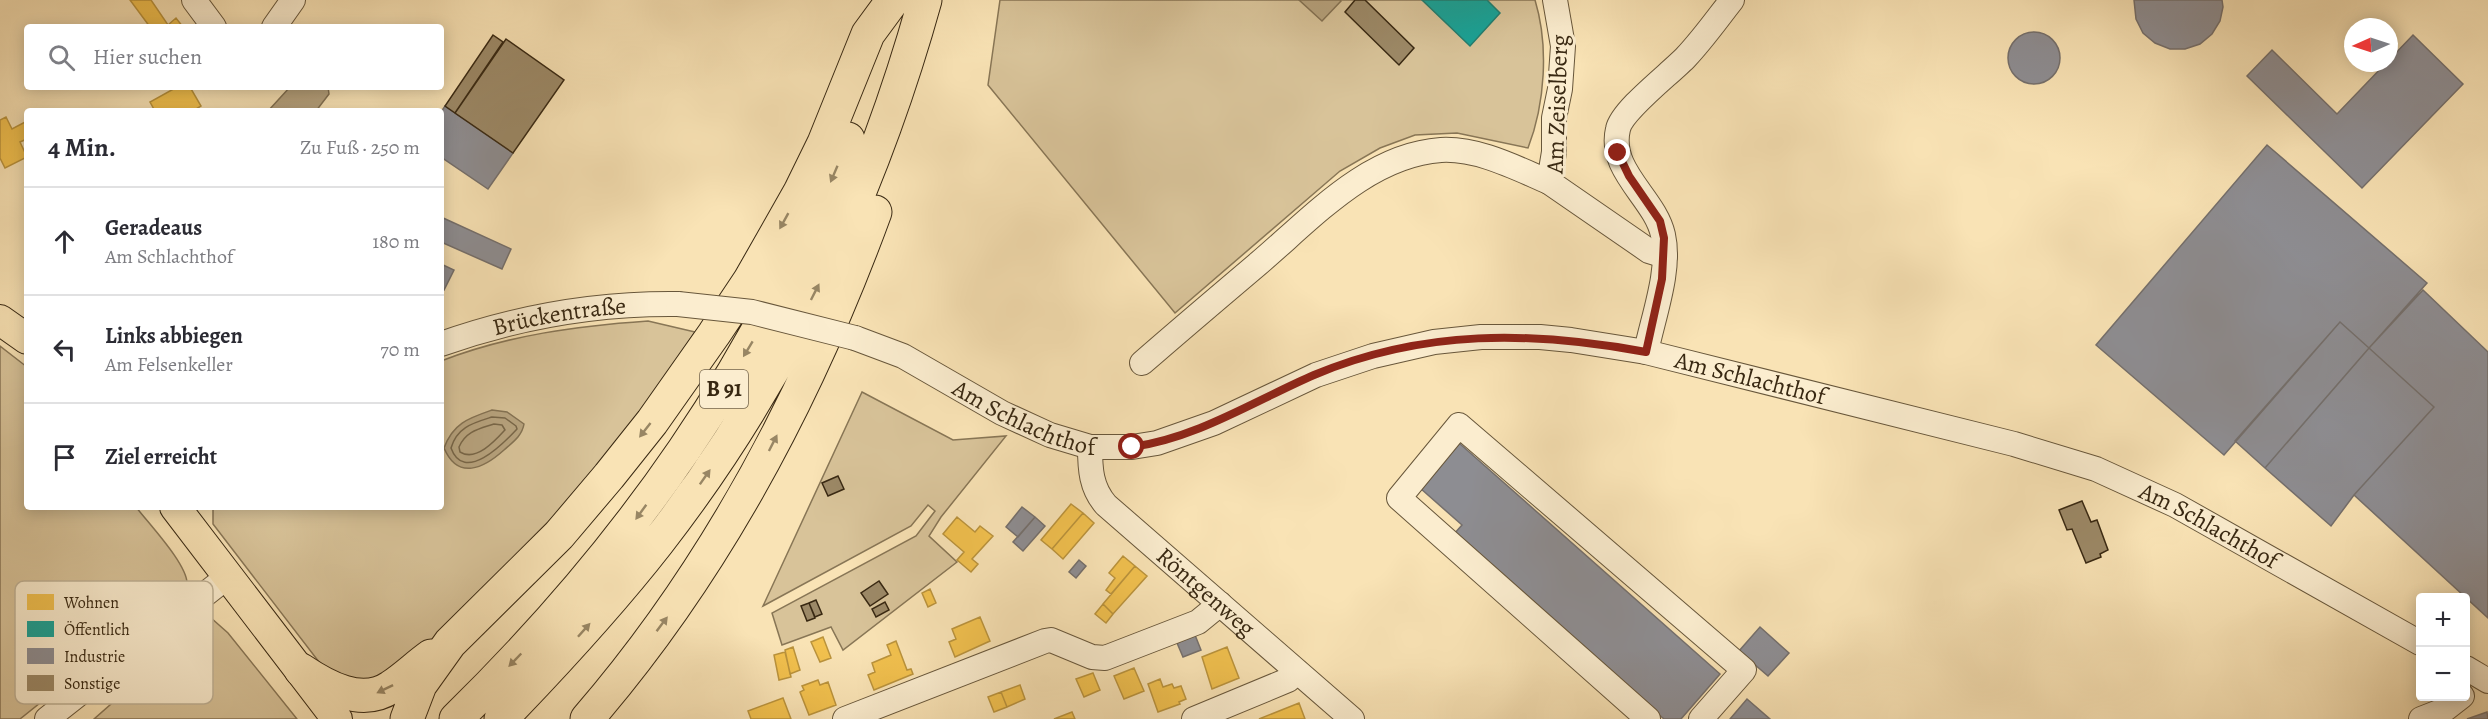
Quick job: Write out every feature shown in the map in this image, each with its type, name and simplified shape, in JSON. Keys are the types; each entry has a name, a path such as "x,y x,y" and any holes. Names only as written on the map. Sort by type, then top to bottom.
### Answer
{"highway":[{"path":"301,670 337,691 352,695 376,693 389,689 450,643 559,535 652,422 750,280 824,143 868,34 893,0"},
{"name":"B 91","path":"456,719 516,659 597,569 673,470 712,410 754,340 816,217 856,119 893,0"},
{"name":"B 91","path":"501,719 595,618 652,549 724,450 754,402 794,333 843,234 887,125 926,0"},
{"path":"587,719 619,682 680,600 712,551 746,494 819,350 866,236 916,92 913,43"},
{"path":"407,719 420,685 450,643"}],"main road":[{"path":"0,320 24,337"},
{"path":"177,510 338,719"}],"street":[{"path":"194,0 212,24"},
{"path":"276,24 293,0"},
{"name":"Am Zeiselberg","path":"1555,0 1563,45 1560,89 1554,118 1554,152 1549,182 1649,251 1665,256"},
{"path":"1646,352 1662,279 1665,256 1664,238 1660,221 1629,176 1618,153 1618,128 1630,111 1686,57 1732,0"},
{"path":"1142,363 1348,187 1411,154 1443,150 1467,153 1499,161 1549,182"},
{"name":"Brückentraße","path":"444,343 509,322 557,313 635,303 678,304"},
{"name":"Am Schlachthof","path":"678,304 752,312 855,338 903,356 1023,423 1050,435 1090,447 1132,447 1158,443 1214,423 1316,375 1373,356 1434,342 1481,337 1540,337 1646,352 2014,444 2108,473 2175,505 2416,640"},
{"path":"1648,719 1399,498 1459,425 1744,670 1701,719"},
{"name":"Röntgenweg","path":"1090,447 1090,471 1095,490 1100,498 1352,719"},
{"path":"213,588 227,577"},
{"path":"845,719 1045,641 1051,640 1092,657 1105,658 1198,622 1220,604"},
{"path":"1194,719 1288,680 1297,672"},
{"path":"2421,719 2445,710 2456,701"},
{"path":"47,719 66,704"}],"shaded area":[{"path":"1000,0 1535,0 1542,36 1543,75 1534,131 1528,148 1457,133 1415,135 1380,148 1340,171 1175,313 988,85"},
{"path":"648,321 695,332 631,427 566,504 411,661 378,680 340,678 319,662 213,524 213,510 444,510 444,360 517,338 595,326"},
{"path":"0,346 24,365 24,510 138,510 175,556 186,581 15,581 15,704 39,704 20,719 0,719"},
{"path":"862,392 953,440 1006,436 941,517 929,536 957,562 843,650 831,627 782,645 772,613 916,536 935,511 928,505 911,526 763,606"},
{"path":"213,620 228,633 297,719 94,719 111,704 213,704"}],"water":[{"path":"1299,0 1340,0 1341,1 1322,21"},
{"path":"287,90 328,90 329,94 318,108 271,108"},
{"path":"492,410 507,412 524,424 519,435 496,456 480,466 464,468 456,465 444,448 452,433 469,419"}],"building: Wohnen":[{"path":"130,0 151,0 167,24 148,24"},
{"path":"176,18 181,24 169,24"},
{"path":"172,90 192,90 201,106 198,108 153,108 150,102"},
{"path":"6,117 12,129 24,123 24,140 20,142 24,151 24,158 5,168 0,158 0,120"},
{"path":"1071,504 1083,513 1052,549 1041,540"},
{"path":"1083,513 1094,523 1063,559 1052,549"},
{"path":"957,517 975,532 980,526 993,536 972,559 978,564 971,572 957,560 964,552 943,534"},
{"path":"1123,556 1135,566 1111,594 1106,590 1115,578 1109,573"},
{"path":"1135,566 1147,576 1113,614 1103,604"},
{"path":"930,589 936,603 928,607 922,593"},
{"path":"1103,604 1113,614 1106,623 1095,614"},
{"path":"980,617 990,641 955,657 949,642 956,639 952,629"},
{"path":"823,637 831,658 820,662 811,642"},
{"path":"896,641 907,670 911,669 913,674 874,690 868,675 875,672 872,663 891,655 887,645"},
{"path":"793,647 800,670 790,674 785,650"},
{"path":"1227,647 1239,678 1212,689 1202,657"},
{"path":"785,652 791,677 779,680 774,655"},
{"path":"1134,668 1144,691 1124,699 1114,676"},
{"path":"1093,673 1100,690 1084,697 1076,679"},
{"path":"1160,679 1163,687 1172,684 1174,688 1181,686 1186,699 1179,702 1180,704 1158,712 1148,684"},
{"path":"818,680 820,685 828,682 836,705 809,715 800,692 804,690 802,686"},
{"path":"1020,685 1025,699 1007,707 1001,692"},
{"path":"1001,692 1007,707 994,712 988,697"},
{"path":"783,698 791,719 751,719 748,711"},
{"path":"1299,703 1305,719 1259,719"},
{"path":"1072,712 1075,719 1054,719"}],"building: Öffentlich":[{"path":"1422,0 1487,0 1500,13 1470,46"}],"building: Industrie":[{"path":"2134,0 2222,0 2223,7 2220,21 2212,34 2200,44 2185,49 2170,49 2155,43 2143,33 2136,19"},
{"path":"2034,32 2044,34 2052,40 2058,48 2060,58 2058,68 2052,76 2044,82 2034,84 2024,82 2016,76 2010,68 2008,58 2010,48 2016,40 2024,34"},
{"path":"2413,35 2463,84 2362,188 2247,76 2272,50 2337,114 2377,72 2398,72 2398,51"},
{"path":"445,106 513,153 488,189 444,159"},
{"path":"2267,145 2427,283 2369,348 2340,322 2224,455 2096,345"},
{"path":"444,218 511,249 502,269 444,243"},
{"path":"444,265 454,270 444,290"},
{"path":"2423,290 2488,352 2488,618 2470,601 2470,593 2461,593 2354,495 2434,407 2369,348"},
{"path":"2340,322 2369,348 2265,468 2235,441"},
{"path":"2369,348 2434,407 2354,495 2331,526 2265,468"},
{"path":"1459,443 1720,674 1681,719 1664,719 1454,534 1462,525 1420,488"},
{"path":"1022,507 1035,517 1018,537 1006,527"},
{"path":"1035,517 1045,526 1023,551 1013,542"},
{"path":"1079,560 1086,566 1076,578 1069,572"},
{"path":"1760,627 1789,653 1768,676 1739,651"},
{"path":"1195,635 1201,650 1183,657 1177,643"},
{"path":"1747,699 1770,719 1730,719"},
{"path":"2487,712 2488,719 2467,719"}],"building: Sonstige":[{"path":"1355,0 1365,0 1414,48 1399,65 1345,12"},
{"path":"493,35 503,42 455,113 445,106"},
{"path":"506,39 564,80 513,153 455,113"},
{"path":"838,476 844,489 828,496 822,483"},
{"path":"2082,501 2091,522 2097,520 2108,550 2100,554 2101,557 2086,563 2072,529 2067,530 2059,510"},
{"path":"879,581 888,594 870,606 861,593"},
{"path":"816,600 822,614 815,617 809,603"},
{"path":"885,602 889,610 876,617 872,609"},
{"path":"809,603 815,618 807,621 801,606"}],"route":[{"path":"1132,447 1158,443 1214,423 1284,389 1342,365 1434,342 1481,337 1540,337 1604,344 1646,352 1662,279 1665,256 1664,238 1660,221 1629,176 1618,153"}]}
